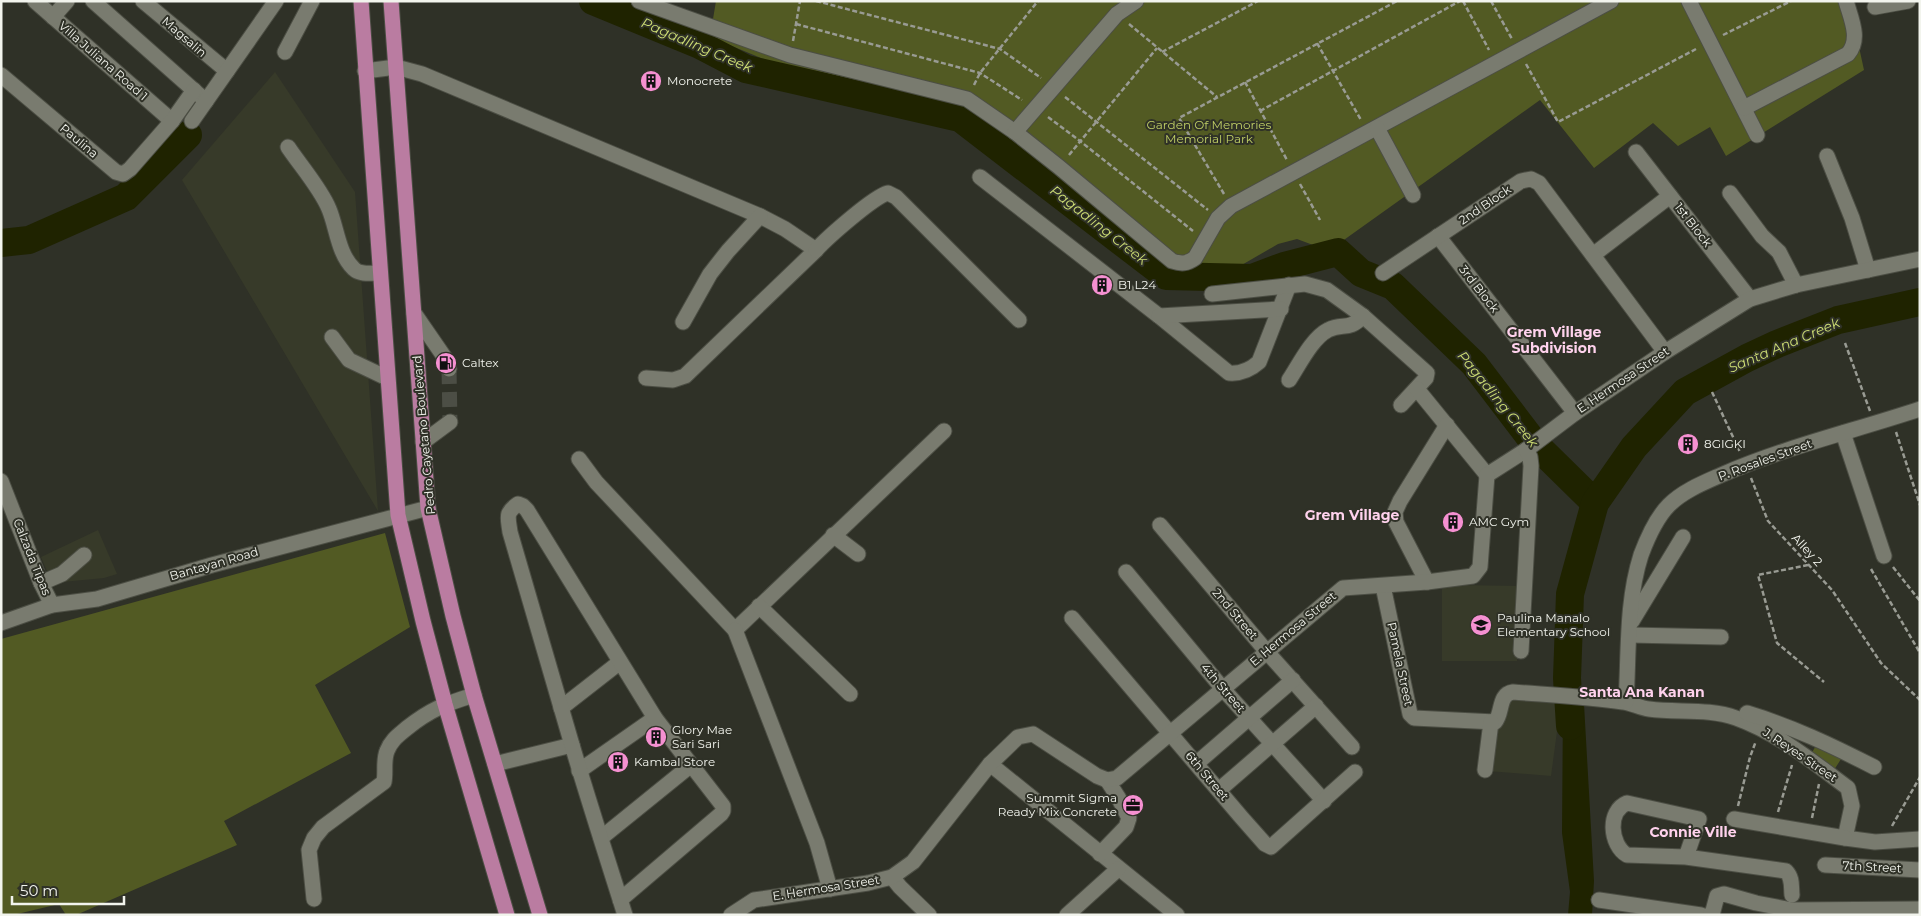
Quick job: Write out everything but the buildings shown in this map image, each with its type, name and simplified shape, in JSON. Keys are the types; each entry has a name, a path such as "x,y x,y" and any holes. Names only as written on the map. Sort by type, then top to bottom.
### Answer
{"main road":[{"path":"361,1 398,515 422,621 507,915"},
{"name":"Pedro Cayetano Boulevard","path":"391,1 428,508 453,616 474,695 540,915"}],"street":[{"name":"Villa Juliana Road 1","path":"35,1 172,121"},
{"path":"53,17 67,1"},
{"path":"93,1 200,95"},
{"name":"Magsalin","path":"143,1 227,72"},
{"path":"172,121 227,72 276,1"},
{"path":"285,52 312,1"},
{"path":"639,1 790,55 967,99 1015,132 1172,261 1181,264 1195,258 1218,218 1231,206 1611,1"},
{"path":"1689,1 1757,135"},
{"path":"1744,108 1848,54 1854,47 1856,37 1846,1"},
{"path":"1876,7 1908,1"},
{"path":"1015,132 1126,6"},
{"path":"365,71 396,67 422,74 760,216 816,250"},
{"name":"Paulina","path":"1,75 116,172 123,174 130,169 172,121"},
{"path":"192,121 200,95"},
{"path":"1372,130 1413,195"},
{"path":"288,147 329,208 342,250 354,270 360,273 380,273"},
{"name":"1st Block","path":"1636,152 1750,299"},
{"path":"1828,156 1852,218 1868,270"},
{"path":"980,177 1229,373 1238,374 1259,362 1289,285"},
{"name":"2nd Block","path":"1382,273 1521,181 1531,180 1539,183 1665,352"},
{"path":"646,378 673,380 685,376 825,240 880,197 888,193 896,198 1019,320"},
{"path":"1730,193 1762,236 1779,252 1796,285"},
{"path":"1593,254 1670,196"},
{"path":"683,322 710,274 760,216"},
{"name":"3rd Block","path":"1438,236 1575,412"},
{"name":"E. Hermosa Street","path":"731,915 754,900 868,883 892,876 913,862 990,764 1018,737 1032,734 1097,776 1107,780 1117,778 1343,588 1469,577 1476,572 1480,567 1487,475 1532,445 1575,412 1665,352 1750,299 1796,285 1920,259"},
{"path":"1212,294 1305,284 1327,290 1363,316 1424,369 1426,378 1401,406"},
{"path":"1159,316 1281,309"},
{"path":"414,313 445,358 448,369"},
{"path":"1289,380 1319,335 1330,328 1356,324 1363,316"},
{"path":"332,337 350,360 387,378"},
{"path":"1417,389 1487,475"},
{"name":"P. Rosales Street","path":"1626,702 1634,583 1642,554 1655,525 1668,506 1684,493 1746,464 1920,409"},
{"path":"424,442 450,422"},
{"path":"1427,582 1396,522 1396,512 1400,501 1447,426"},
{"path":"735,630 944,431"},
{"path":"1842,433 1887,559"},
{"path":"1522,651 1532,445"},
{"path":"578,459 596,482 735,630 817,842 830,889"},
{"name":"Calzada Tipas","path":"1,481 41,583 52,605"},
{"path":"620,900 723,811 722,806 655,718 527,510 518,504 510,510 508,515 510,532 579,771 624,915"},
{"name":"Bantayan Road","path":"1,623 52,605 97,599 212,564 428,508"},
{"name":"2nd Street","path":"1160,525 1267,652 1352,747"},
{"path":"833,535 858,554"},
{"path":"1683,537 1630,630 1721,637"},
{"path":"41,583 62,574 84,555"},
{"name":"4th Street","path":"1126,572 1223,689 1324,801"},
{"name":"Pamela Street","path":"1383,586 1412,717 1417,719 1491,722"},
{"path":"759,606 850,694"},
{"name":"6th Street","path":"1072,618 1265,844 1271,847 1355,772"},
{"path":"561,708 620,662"},
{"path":"1197,763 1293,680"},
{"path":"1485,770 1491,722 1497,722 1504,698 1508,693 1626,702"},
{"path":"314,899 309,850 314,838 323,827 384,782 386,753 392,741 427,712 474,695"},
{"name":"J. Reyes Street","path":"1626,702 1648,709 1720,713 1761,728 1796,750 1848,788 1852,806 1845,838"},
{"path":"1219,790 1316,706"},
{"path":"1720,713 1728,708 1781,723 1815,737 1874,766"},
{"path":"579,771 655,718"},
{"path":"495,764 572,745"},
{"path":"990,764 1118,869 1178,915"},
{"path":"601,838 690,766"},
{"path":"1100,854 1126,827 1130,818 1107,780"},
{"path":"1686,857 1700,819 1627,803 1620,807 1613,825 1616,840 1622,852 1626,855 1686,857 1786,871 1790,875 1792,896"},
{"path":"1734,820 1875,842 1920,839"},
{"name":"7th Street","path":"1825,865 1920,870"},
{"path":"1067,915 1118,869"},
{"path":"892,876 900,887 929,915"},
{"path":"1710,915 1713,911 1716,896 1720,894 1792,910 1920,909"},
{"path":"1599,900 1701,915"}],"path":[{"path":"790,55 800,1"},
{"path":"816,1 1000,49 1054,87 1218,218"},
{"path":"967,99 980,73 1038,1"},
{"path":"1162,52 1258,1"},
{"path":"1231,206 1178,118 1397,1"},
{"path":"1260,111 1461,1 1496,62"},
{"path":"1558,122 1790,1"},
{"path":"1126,6 1157,48 1217,97"},
{"path":"796,24 980,73 1035,108 1080,141 1204,240"},
{"path":"1317,43 1372,130"},
{"path":"1059,167 1157,48"},
{"path":"1245,82 1320,220"},
{"path":"1845,343 1875,424"},
{"name":"Alley 2","path":"1712,392 1746,464 1768,521 1832,590 1881,663 1920,700"},
{"path":"1892,419 1920,505"},
{"path":"1887,559 1920,601"},
{"path":"1808,565 1758,575 1777,643 1824,682"},
{"path":"1871,569 1920,652"},
{"path":"1734,820 1750,757 1761,728"},
{"path":"1774,826 1796,750"},
{"path":"1809,832 1822,768"},
{"path":"1883,841 1920,777"}],"shaded area":[{"path":"275,72 355,192 378,511 182,180"},
{"path":"98,530 117,574 104,578 52,583 41,557"},
{"name":"Paulina Manalo Elementary School","path":"1454,585 1524,586 1517,661 1442,661 1442,589"},
{"path":"1508,699 1561,702 1551,776 1488,771 1494,726"},
{"path":"1563,703 1584,704 1594,881 1592,915 1568,915 1570,892 1562,833"}],"green space":[{"name":"Garden Of Memories Memorial Park","path":"716,1 1849,1 1864,70 1726,156 1710,127 1678,146 1653,123 1594,168 1540,100 1334,247 1313,245 1297,239 1278,244 1240,266 1214,269 1163,264 970,107 771,62 710,37"},
{"path":"385,533 410,627 315,685 351,753 224,821 237,845 76,915 66,915 59,904 13,915 1,915 1,639"},
{"path":"1818,742 1843,756 1834,770 1810,756"}],"waterway":[{"name":"Pagadling Creek","path":"593,1 700,45 746,69 960,118 1166,276 1252,278 1284,266 1338,252 1361,273 1393,286 1474,364 1535,444 1595,503"},
{"name":"Pagadling Creek","path":"1,243 29,240 126,197 188,135"},
{"name":"Santa Ana Creek","path":"1570,726 1567,678 1570,594 1595,503 1634,447 1685,392 1747,358 1838,320 1920,302"}],"tunnel":[{"path":"449,369 450,422"}],"place":[{"name":"Monocrete","path":"651,81"},
{"name":"B1 L24","path":"1102,285"},
{"name":"Caltex","path":"446,363"},
{"name":"8GIGKI","path":"1688,444"},
{"name":"AMC Gym","path":"1453,522"},
{"name":"Paulina Manalo Elementary School","path":"1481,625"},
{"name":"Glory Mae Sari Sari","path":"656,737"},
{"name":"Kambal Store","path":"618,762"},
{"name":"Summit Sigma Ready Mix Concrete","path":"1133,805"}],"district":[{"name":"Grem Village Subdivision","path":"1554,340"},
{"name":"Grem Village","path":"1352,515"},
{"name":"Santa Ana Kanan","path":"1642,692"},
{"name":"Connie Ville","path":"1693,832"}]}
